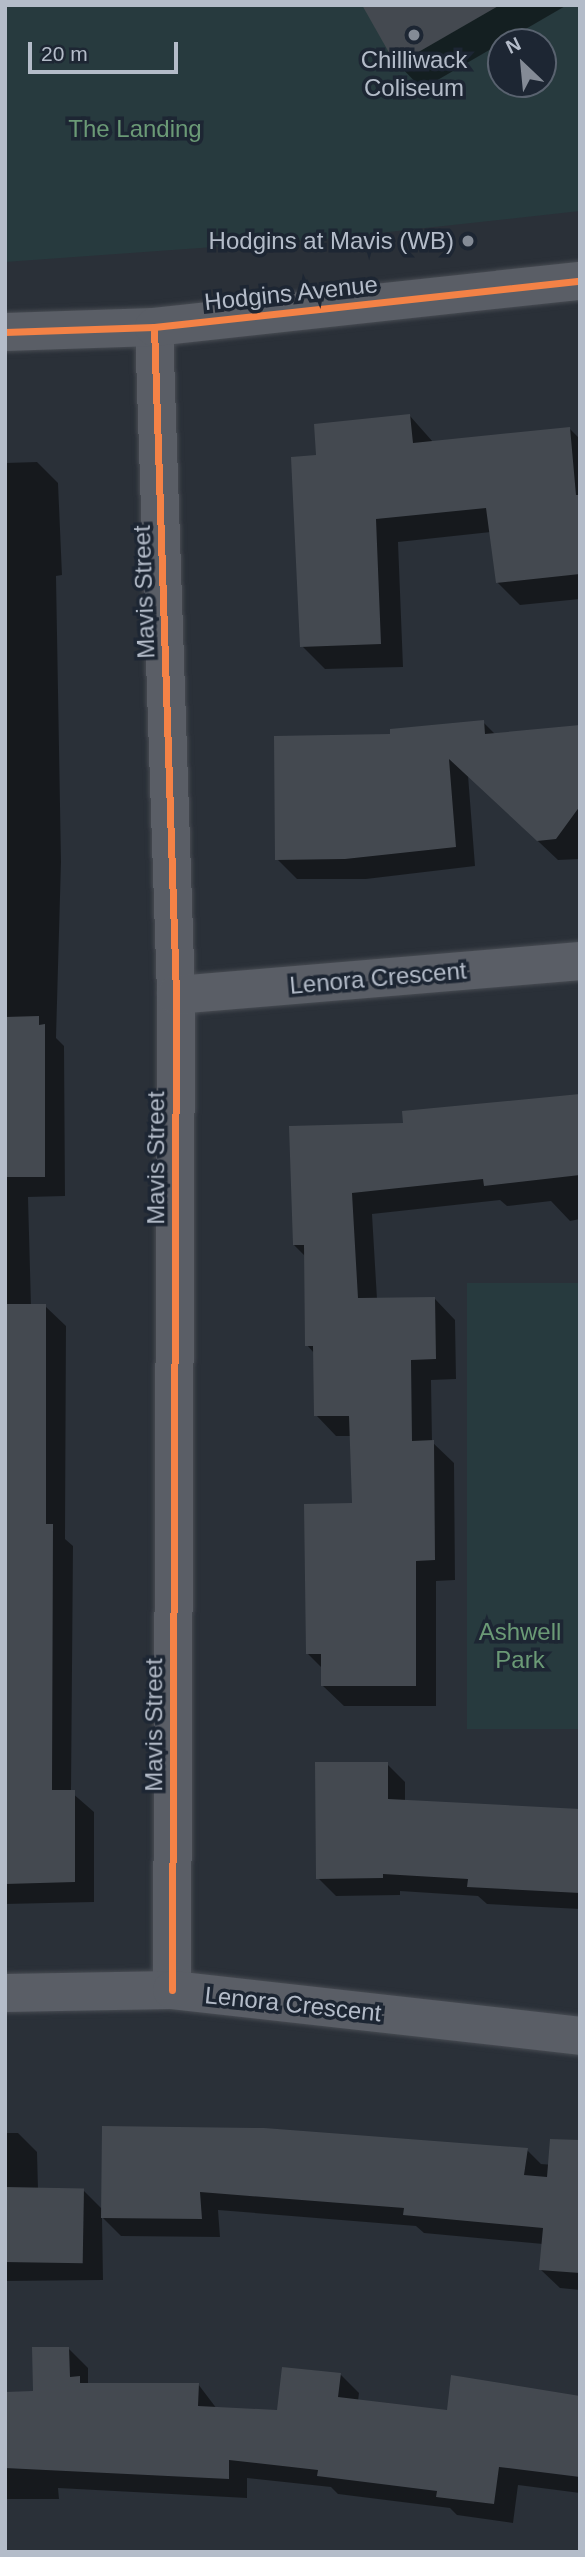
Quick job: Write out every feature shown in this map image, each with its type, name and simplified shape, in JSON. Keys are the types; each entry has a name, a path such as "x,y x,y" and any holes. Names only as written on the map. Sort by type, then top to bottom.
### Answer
{"street":[{"name":"Hodgins Avenue","path":"5,332 154,327 580,281"},
{"name":"Mavis Street","path":"154,327 176,995 172,1990"},
{"name":"Lenora Crescent","path":"176,995 580,961"},
{"name":"Lenora Crescent","path":"5,1993 172,1990 580,2036"}],"green space":[{"name":"The Landing","path":"5,5 580,5 580,211 324,239 5,262"},
{"name":"Ashwell Park","path":"467,1283 580,1283 580,1729 467,1729"}],"building":[{"name":"Chilliwack Coliseum","path":"362,5 500,5 396,65"},
{"path":"410,414 413,443 570,427 576,495 580,495 580,574 496,583 486,508 376,519 381,644 300,647 291,457 316,455 314,424"},
{"path":"484,720 485,734 580,725 580,806 556,839 537,841 449,759 456,847 345,859 275,860 274,736 390,734 390,729"},
{"path":"39,1016 39,1025 45,1024 45,1177 5,1177 5,1017"},
{"path":"580,1094 580,1175 484,1186 483,1179 352,1193 358,1298 435,1297 436,1359 411,1360 412,1441 434,1440 435,1560 416,1561 416,1686 321,1686 321,1654 306,1654 304,1504 352,1503 349,1416 314,1416 313,1346 305,1346 304,1245 293,1245 289,1126 403,1123 402,1111"},
{"path":"5,1304 46,1304 46,1524 53,1524 52,1790 75,1790 75,1882 5,1884"},
{"path":"315,1762 388,1762 388,1799 580,1809 580,1893 467,1887 468,1879 383,1874 383,1878 316,1879"},
{"path":"102,2126 264,2128 528,2148 524,2175 547,2177 550,2139 580,2140 580,2273 539,2270 543,2228 403,2215 404,2208 200,2192 202,2219 101,2218"},
{"path":"5,2187 84,2188 83,2263 5,2262"},
{"path":"32,2347 69,2347 70,2377 80,2376 80,2383 199,2383 198,2406 277,2410 282,2367 341,2373 338,2397 447,2410 451,2375 580,2396 580,2477 499,2467 494,2504 436,2497 437,2491 317,2476 318,2470 229,2460 229,2479 5,2468 5,2392 33,2391"}],"cycle path":[{"path":"5,332 154,327 580,281"},
{"path":"154,327 176,995 172,1990"}],"place":[{"name":"Chilliwack Coliseum","path":"414,35"},
{"name":"Hodgins at Mavis (WB)","path":"468,241"}]}
